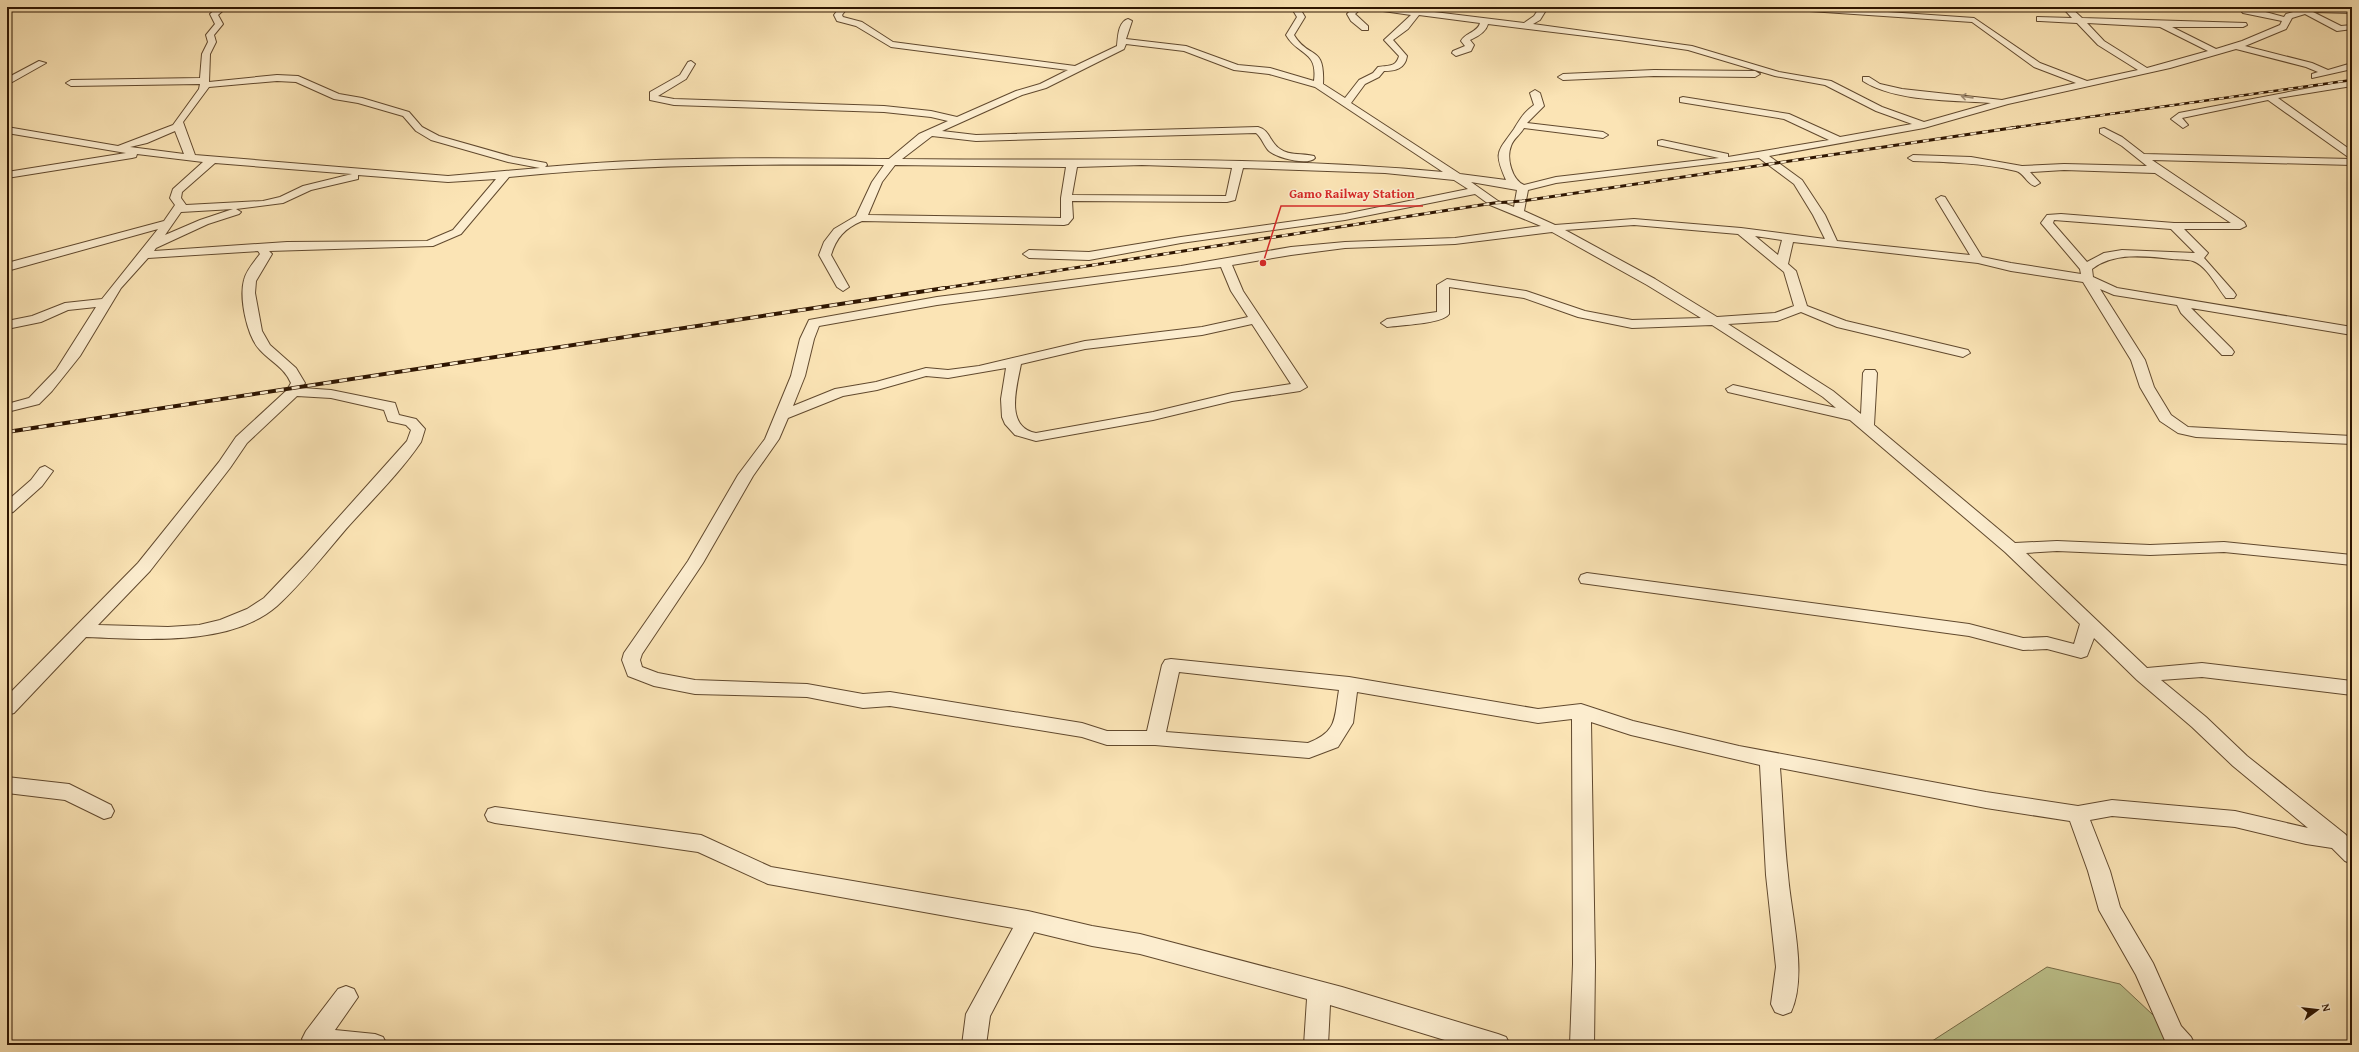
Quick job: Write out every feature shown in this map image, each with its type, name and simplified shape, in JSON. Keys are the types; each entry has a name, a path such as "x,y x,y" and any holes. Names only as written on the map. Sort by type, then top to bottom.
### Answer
{"street":[{"path":"191,158 178,126 181,116 199,97 205,83 206,54 212,42 210,35 219,24 214,14 223,7"},
{"path":"844,7 838,15 840,19 859,24 892,44 971,56 1065,66 1078,70"},
{"path":"1295,7 1301,17 1290,36 1309,51 1318,62 1318,85"},
{"path":"1359,7 1351,14 1354,19 1365,28"},
{"path":"1369,7 1382,7 1484,22 1619,37 1689,48 1778,74 1828,83 1879,109 1924,125"},
{"path":"1430,14 1436,7"},
{"path":"1524,27 1537,18 1544,7"},
{"path":"1780,7 1974,20"},
{"path":"2066,7 2101,42 2146,71"},
{"path":"2242,7 2246,10 2287,20"},
{"path":"7,130 112,148 191,158 448,179 565,168 761,162 1072,164 1142,162 1338,168 1457,177 1518,186 1556,180 1762,156 1924,125 2006,102 2146,71 2216,52 2264,37 2283,27 2289,16 2313,9 2352,11"},
{"path":"1966,11 1974,20 2037,65 2086,84"},
{"path":"1346,103 1362,82 1376,75 1381,69 1395,68 1402,61 1403,56 1388,40 1404,27 1418,12"},
{"path":"2306,12 2340,29 2352,27"},
{"path":"2040,19 2161,24 2243,24"},
{"path":"861,218 877,182 890,164 918,140 931,133 1078,70 1121,48 1122,34 1128,21"},
{"path":"1456,53 1468,50 1470,45 1465,42 1466,39 1474,35 1484,26 1484,22"},
{"path":"2161,24 2216,52"},
{"path":"1619,37 1621,26"},
{"path":"1122,41 1145,42 1186,49 1237,68 1270,71 1318,85 1494,203 1553,228 1651,282 1794,370 1862,422 2011,548 2143,675 2199,722 2240,761 2338,840 2352,855"},
{"path":"2236,46 2309,65 2325,72"},
{"path":"7,82 42,63"},
{"path":"691,64 683,78 657,90 653,94 653,98 674,102 884,109 931,114 960,121"},
{"path":"2322,88 2312,77 2325,72 2352,66"},
{"path":"1563,77 1654,73 1778,74"},
{"path":"71,83 205,83 277,78 298,79 338,96 360,100 406,114 419,129 435,138 512,160 565,168"},
{"path":"1866,80 1882,87 1902,92 2006,102"},
{"path":"2182,125 2176,119 2179,116 2270,97 2352,83"},
{"path":"1518,212 1518,186 1507,173 1503,150 1521,125 1526,114 1539,106 1535,93"},
{"path":"2270,97 2352,156"},
{"path":"1683,100 1786,116 1840,140"},
{"path":"1521,125 1603,135"},
{"path":"112,148 138,143 178,126"},
{"path":"931,133 976,138 1180,131 1258,130 1262,132 1272,148 1284,155 1328,160 1332,161 1338,168"},
{"path":"2104,131 2144,157 2158,170 2238,222 2240,226 2174,226 2061,216 2051,218 2047,223 2086,273 2138,360 2147,387 2165,418 2183,430 2209,434 2352,440"},
{"path":"1662,143 1739,159"},
{"path":"7,175 119,158 142,152"},
{"path":"1762,156 1798,182 1819,215 1833,244"},
{"path":"2144,157 2352,162"},
{"path":"1912,158 1972,160 2022,169 2064,167 2158,170"},
{"path":"7,408 34,401 58,377 77,350 105,302 129,271 148,251 181,205 174,198 178,191 212,160"},
{"path":"843,287 825,255 833,236 842,226 861,218 1064,222 1067,218 1066,198 1072,164"},
{"path":"1066,198 1228,199 1231,198 1238,165"},
{"path":"2022,169 2035,184"},
{"path":"148,251 204,222 263,204 283,200 307,188 377,173"},
{"path":"148,251 429,244 457,232 506,174"},
{"path":"1029,254 1089,256 1181,240 1345,217 1476,191"},
{"path":"1941,199 1955,219 1978,259"},
{"path":"178,209 263,204"},
{"path":"1349,684 1343,723 1332,742 1309,751 1155,738 1107,738 1082,730 890,699 861,701 825,693 799,690 719,691 664,683 634,671 631,660 633,653 695,563 746,475 772,439 798,376 807,339 814,322 936,301 1181,270 1225,262 1345,245 1455,241 1553,228 1634,222 1741,231 1833,244 1978,259 2086,273 2114,291 2352,331"},
{"path":"7,267 168,223"},
{"path":"2174,226 2202,253 2196,258"},
{"path":"1741,231 1790,271 1800,308"},
{"path":"1782,265 1788,237"},
{"path":"7,708 144,567 209,483 225,465 242,440 293,392 298,383 293,370 260,342 252,324 248,286 251,277 266,254 261,248"},
{"path":"2086,273 2093,259 2114,254 2196,258 2205,262 2209,271 2230,295"},
{"path":"1014,363 1007,408 1010,422 1019,433 1036,437 1153,416 1232,397 1300,387 1257,319 1237,291 1225,262"},
{"path":"1387,322 1435,317 1443,314 1443,285 1447,283 1526,295 1582,314 1632,324 1687,323 1712,320 1777,317 1800,308 1842,324 1963,353"},
{"path":"7,325 36,319 65,307 105,302"},
{"path":"2183,303 2185,310 2227,352"},
{"path":"781,416 810,402 840,392 877,386 926,372 948,374 971,371 1014,363 1085,345 1202,331 1257,319"},
{"path":"1862,422 1870,373"},
{"path":"1733,389 1862,422"},
{"path":"82,631 168,633 199,631 224,625 253,613 270,602 310,560 414,442 418,429 411,422 393,418 390,406 373,406 364,400 332,394 293,392"},
{"path":"7,509 37,483 45,471"},
{"path":"2011,548 2057,546 2150,550 2224,547 2352,560"},
{"path":"1587,579 1969,630 2022,644 2046,643 2081,652 2089,623"},
{"path":"1155,738 1171,665 1349,684 1538,716 1581,711 1631,728 1770,759 1986,800 2078,814 2112,808 2236,819 2306,836 2338,840"},
{"path":"2143,675 2202,670 2352,688"},
{"path":"1581,711 1584,964 1582,1045"},
{"path":"1770,759 1777,875 1787,967 1783,1004"},
{"path":"7,786 69,792 104,812"},
{"path":"2078,814 2099,871 2110,910 2145,970 2172,1034 2183,1045"},
{"path":"495,815 701,844 768,875 1028,921 1092,936 1140,944 1319,992 1498,1045"},
{"path":"974,1045 978,1014 1028,921"},
{"path":"1316,1045 1319,992"},
{"path":"346,997 314,1039 376,1045"}],"green space":[{"path":"2047,967 2120,984 2185,1045 1926,1045"}],"railway":[{"path":"2016,127 2352,80"},
{"path":"938,289 1494,203 1522,201 2016,127"},
{"path":"2011,128 2016,127"},
{"path":"7,432 945,288"}],"place":[{"name":"Gamo Railway Station","path":"1263,263"}]}
